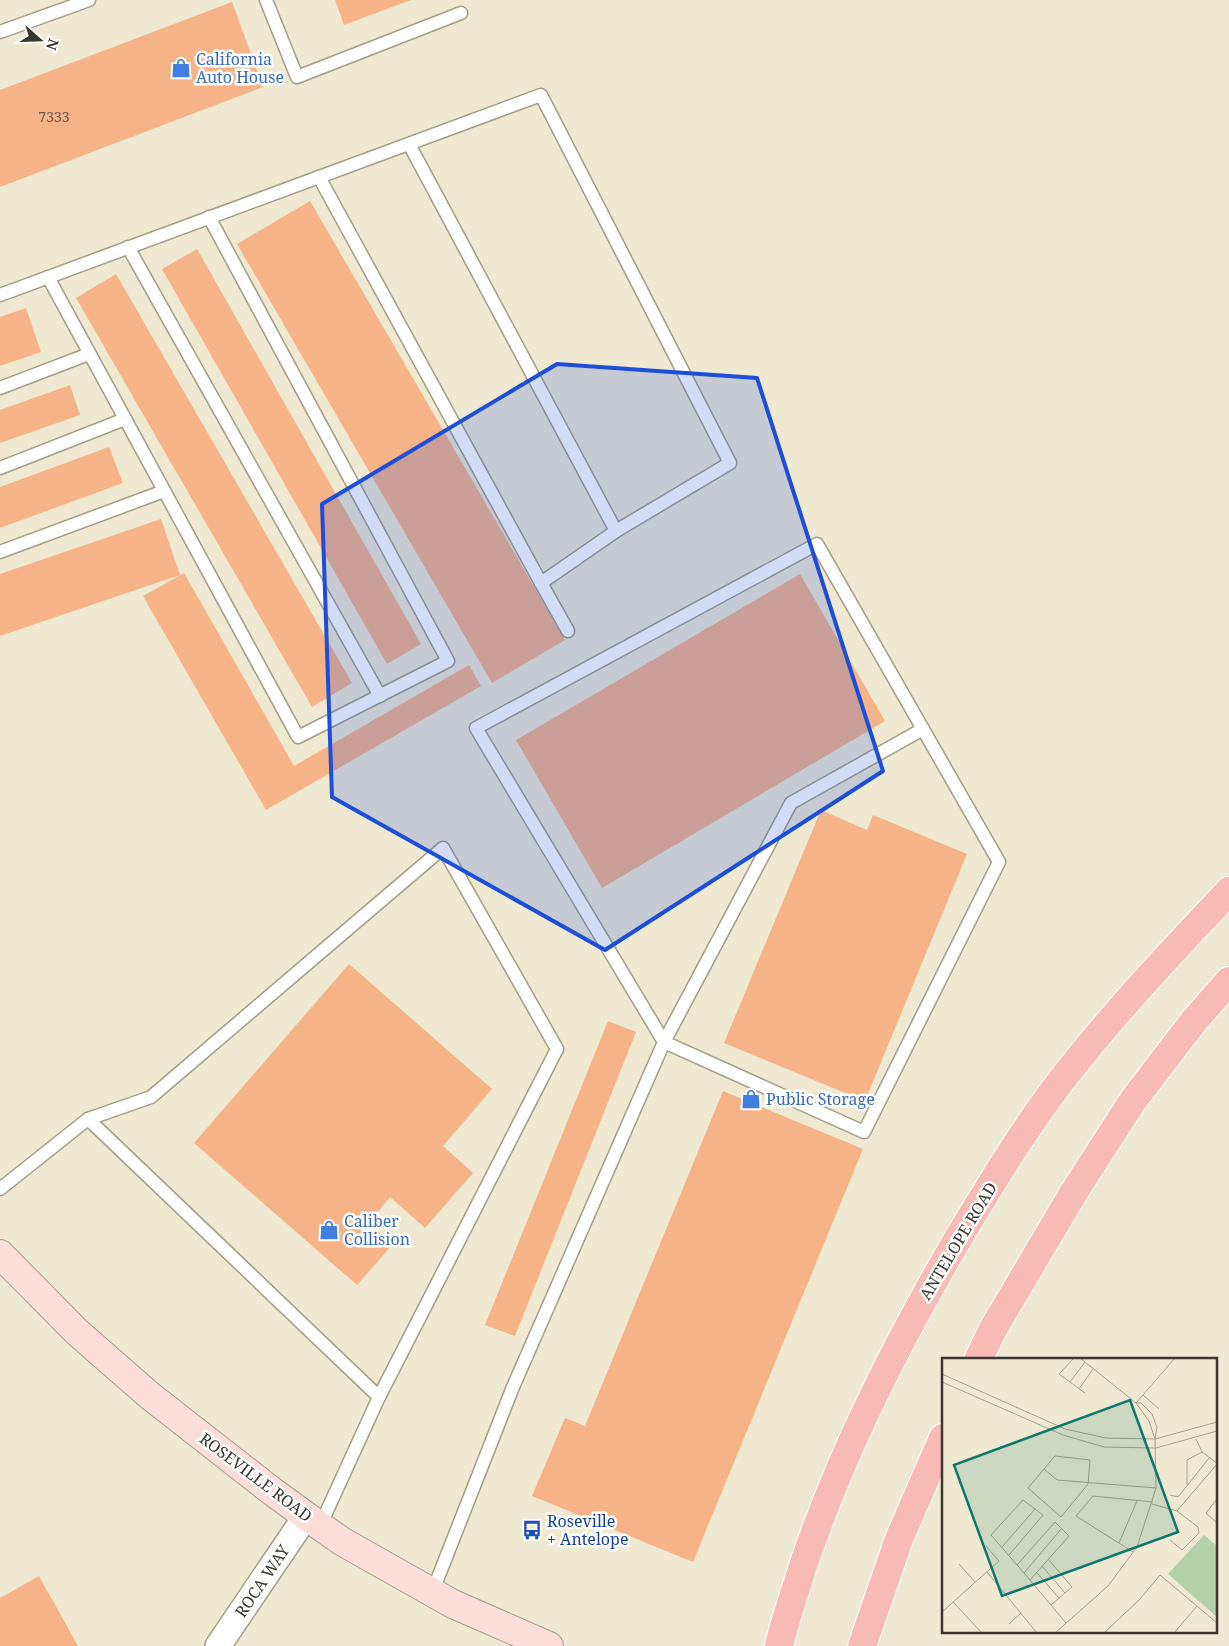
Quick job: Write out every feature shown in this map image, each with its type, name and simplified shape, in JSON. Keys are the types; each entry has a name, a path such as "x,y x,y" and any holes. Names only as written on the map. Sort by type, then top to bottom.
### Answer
{"main road":[{"name":"ANTELOPE ROAD","path":"778,1646 784,1622 819,1520 876,1391 926,1292 1031,1123 1079,1058 1144,982 1229,891"},
{"path":"979,1358 992,1329 1069,1200 1134,1099 1194,1021 1229,981"},
{"name":"ROSEVILLE ROAD","path":"0,1254 77,1332 149,1395 342,1542 453,1604 550,1646"},
{"path":"862,1646 899,1539 942,1440"}],"street":[{"name":"ROCA WAY","path":"218,1646 313,1521"}],"lane":[{"path":"0,32 89,0"},
{"path":"266,0 297,78 461,13"},
{"path":"0,295 540,95 730,463 616,531 542,583"},
{"path":"409,144 616,531"},
{"path":"319,177 568,631"},
{"path":"48,277 298,737 448,662 208,218"},
{"path":"128,247 380,696"},
{"path":"0,388 89,354"},
{"path":"0,468 125,419"},
{"path":"0,552 164,491"},
{"path":"817,544 1000,862 864,1132 664,1042 476,728 817,544"},
{"path":"432,1593 513,1388 664,1042 790,803 923,729"},
{"path":"0,1189 88,1120 151,1098 443,848 557,1049 379,1397 313,1521"},
{"path":"88,1120 379,1397"}],"highlighted area":[{"path":"557,364 757,378 883,771 605,950 332,797 322,504"}],"building":[{"path":"335,0 411,0 344,25"},
{"path":"232,2 263,87 0,187 0,90"},
{"path":"310,201 565,640 492,683 237,244"},
{"path":"197,249 421,644 387,664 162,269"},
{"path":"116,274 352,683 312,707 76,298"},
{"path":"26,308 41,352 0,366 0,317"},
{"path":"70,385 80,415 0,443 0,410"},
{"path":"109,447 123,483 0,528 0,487"},
{"path":"161,519 180,575 0,636 0,574"},
{"path":"184,573 294,766 469,665 481,686 266,810 143,596"},
{"path":"800,574 885,721 602,888 516,740"},
{"path":"821,810 867,830 873,815 967,854 865,1101 724,1043"},
{"path":"349,964 492,1089 443,1146 473,1173 425,1228 390,1197 369,1223 393,1244 357,1285 194,1143"},
{"path":"608,1021 636,1032 515,1336 485,1325"},
{"path":"723,1091 863,1149 693,1562 532,1496 565,1418 585,1426"},
{"path":"39,1576 78,1646 0,1646 0,1598"}],"place":[{"name":"California Auto House","path":"181,68"},
{"name":"Public Storage","path":"751,1099"},
{"name":"Caliber Collision","path":"329,1230"},
{"name":"Roseville + Antelope","path":"532,1530"}]}
